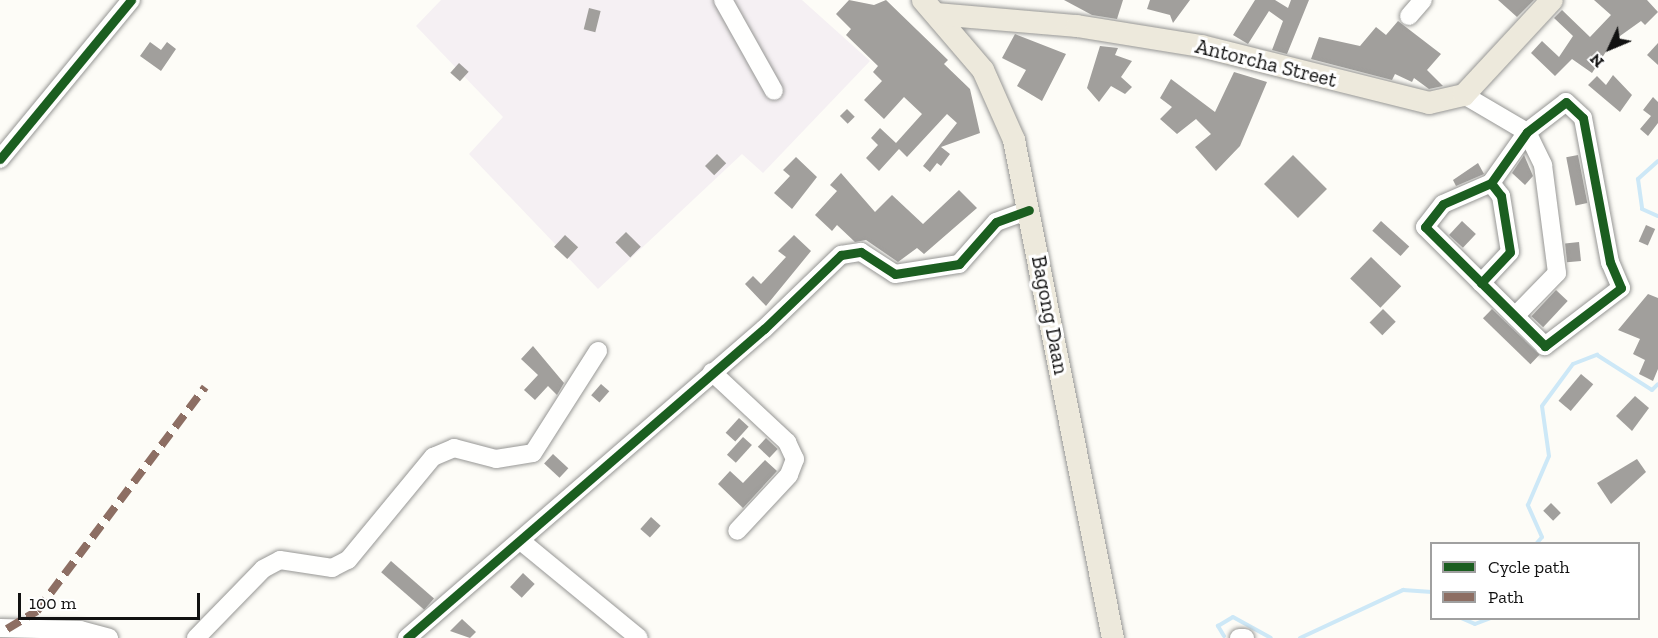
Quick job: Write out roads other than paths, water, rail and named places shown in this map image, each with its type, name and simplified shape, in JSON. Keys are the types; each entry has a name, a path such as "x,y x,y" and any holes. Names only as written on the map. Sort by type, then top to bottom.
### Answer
{"main road":[{"path":"1464,95 1552,0"},
{"name":"Antorcha Street","path":"930,7 1077,26 1201,46 1429,103 1464,95"},
{"name":"Bagong Daan","path":"930,7 967,46 994,88 1020,162 1113,638"}],"street":[{"path":"0,159 132,0"},
{"path":"723,0 774,91"},
{"path":"1409,16 1423,0"},
{"path":"1464,95 1527,132 1543,165 1557,273 1515,316"},
{"path":"1566,102 1583,118 1610,262 1621,288 1545,346 1425,227 1443,204 1491,183 1527,132 1566,102"},
{"path":"1481,283 1510,252 1501,196 1491,183"},
{"path":"407,638 522,542 842,255 861,252 895,274 958,264 996,222 1029,210"},
{"path":"198,638 263,569 280,560 332,568 348,560 433,457 454,448 496,459 533,453 598,351"},
{"path":"712,372 787,442 795,459 789,475 737,531"},
{"path":"522,542 628,635"},
{"path":"0,628 80,630 109,638"},
{"path":"1239,638 1245,638"}],"waterway":[{"path":"1658,161 1638,179 1642,209 1658,216"},
{"path":"1538,542 1542,537 1528,505 1549,456 1542,406 1573,364 1597,355 1652,390 1658,384"},
{"path":"1300,638 1403,590 1430,592"},
{"path":"1224,636 1218,626 1233,617 1271,638"},
{"path":"1466,620 1475,624 1486,620"}]}
